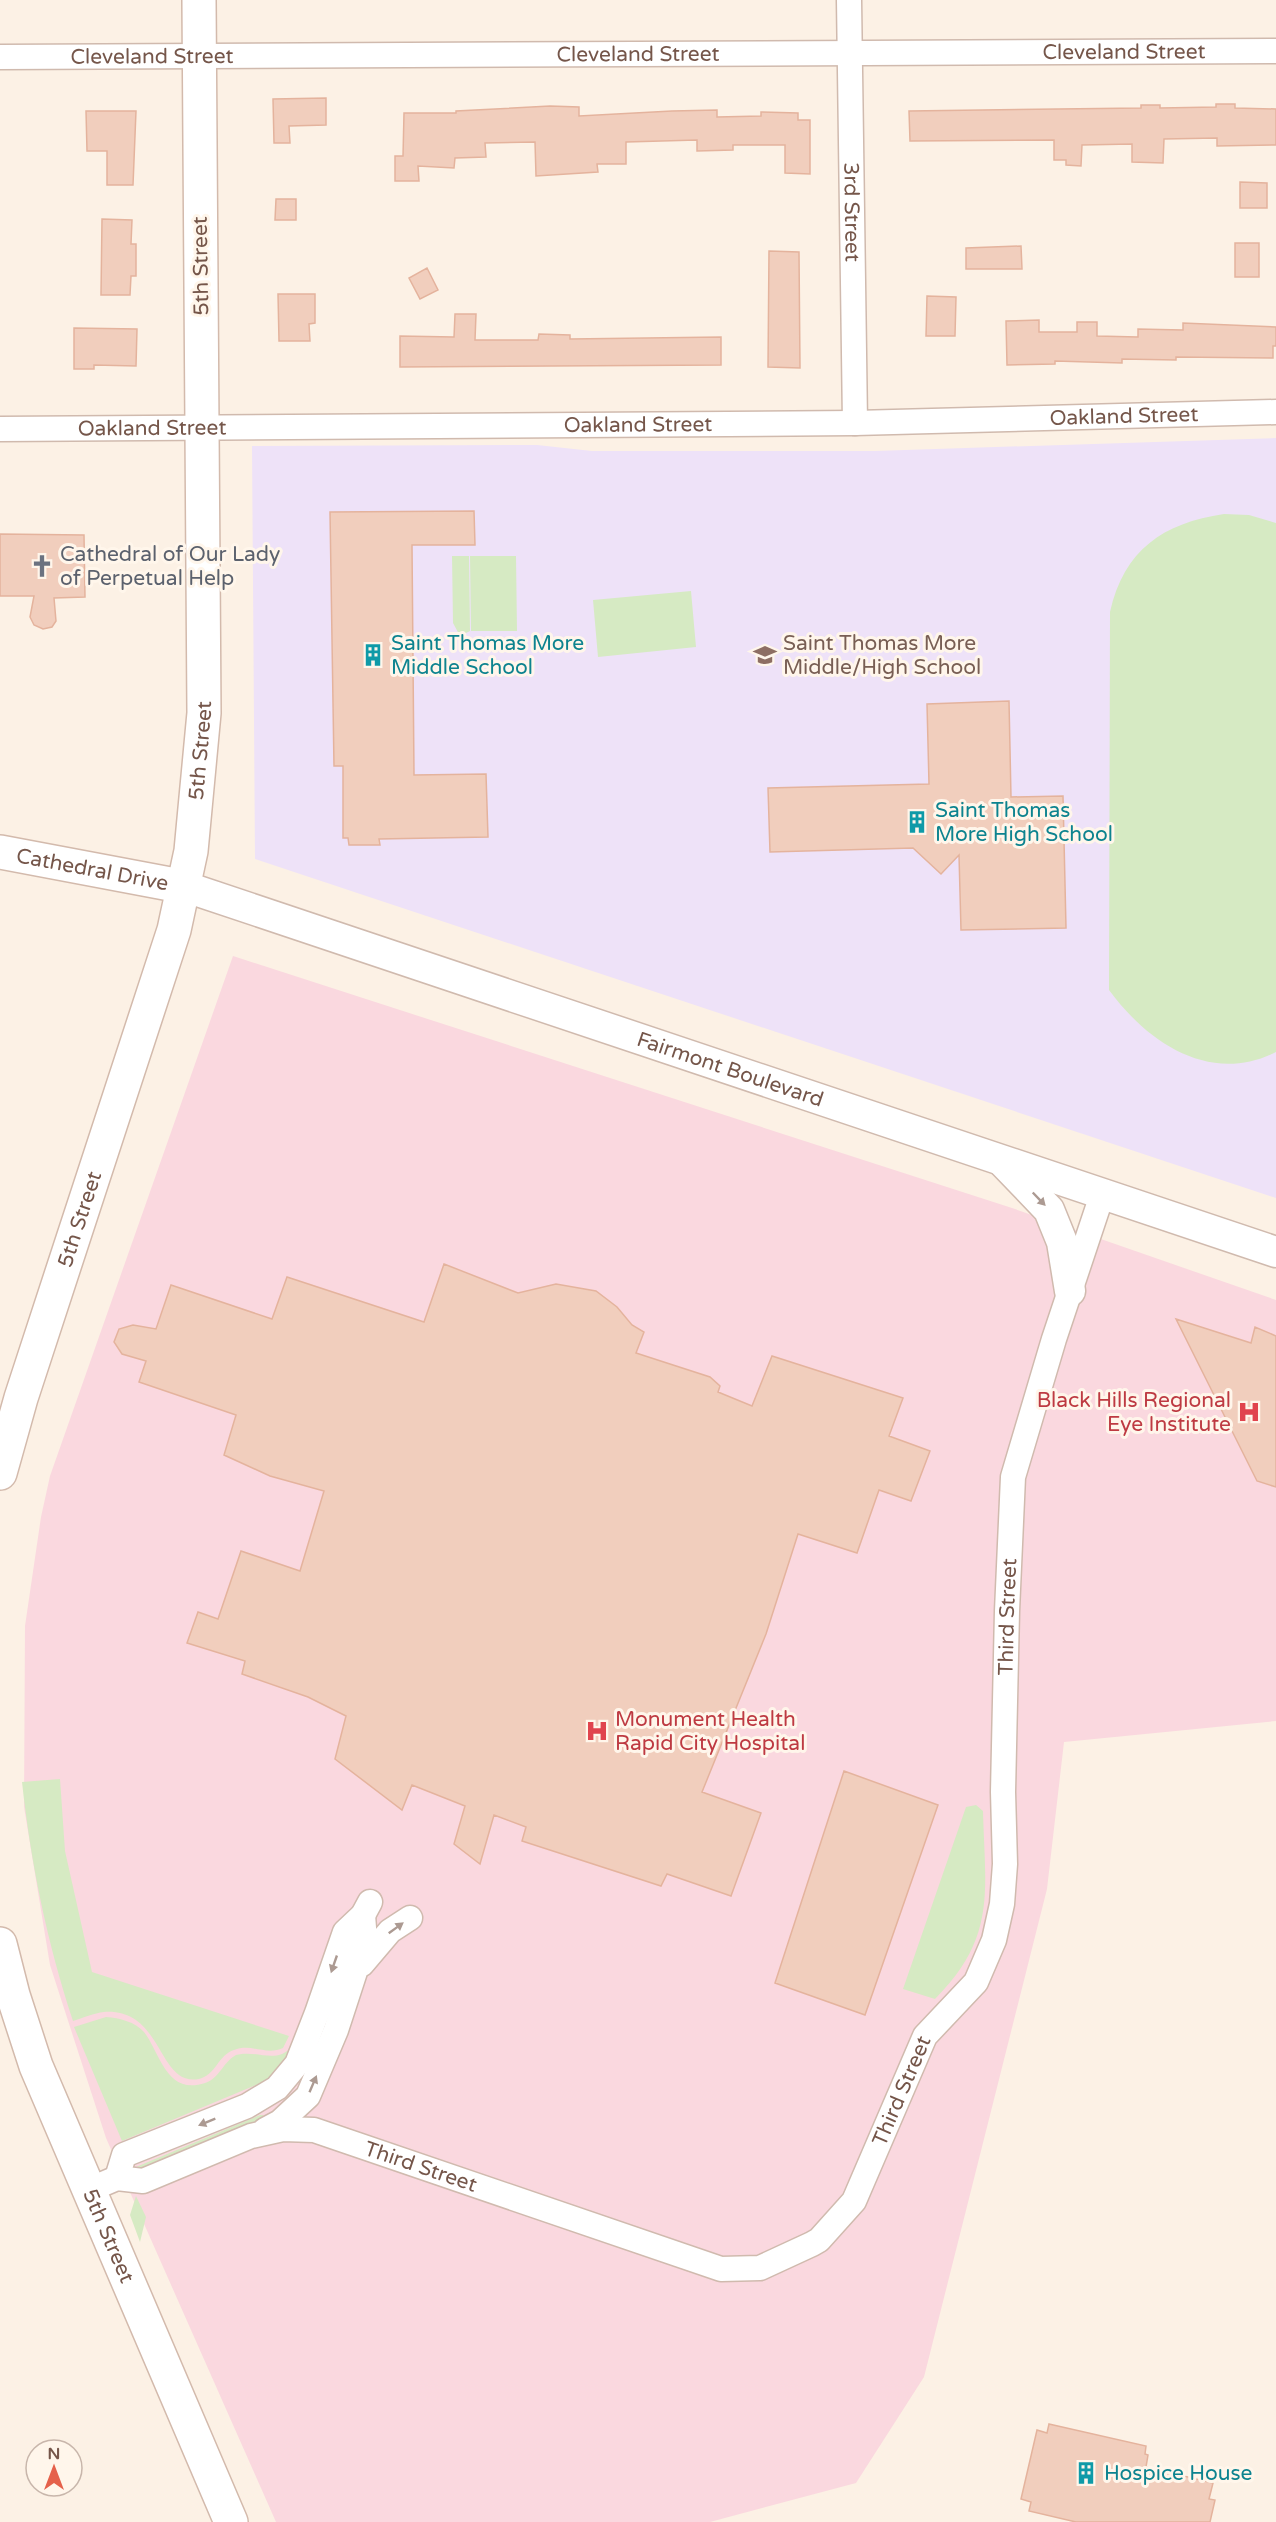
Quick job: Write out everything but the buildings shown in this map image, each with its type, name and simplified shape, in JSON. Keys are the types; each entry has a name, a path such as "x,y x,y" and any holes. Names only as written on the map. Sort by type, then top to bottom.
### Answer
{"main road":[{"name":"5th Street","path":"0,1473 21,1398 154,995 186,887 196,814 204,713 199,0"},
{"name":"Cathedral Drive","path":"0,852 186,887"},
{"name":"5th Street","path":"0,1944 13,1995 36,2066 104,2184 231,2522"}],"street":[{"name":"3rd Street","path":"849,0 855,423"},
{"name":"Cleveland Street","path":"0,57 1276,51"},
{"name":"Oakland Street","path":"0,429 855,423 1276,412"},
{"name":"Fairmont Boulevard","path":"186,887 1103,1192 1276,1252"},
{"path":"998,1157 1049,1209 1062,1242 1070,1291"},
{"name":"Third Street","path":"104,2184 143,2181 255,2135 283,2129 314,2130 721,2269 760,2268 819,2240 854,2201 925,2036 976,1982 994,1940 1002,1904 1005,1864 1007,1611 1013,1477 1103,1192"},
{"path":"104,2184 124,2155 247,2106 277,2088 297,2064 345,1932 366,1908 366,1941 336,2030 308,2096 280,2122 255,2135"},
{"path":"356,1970 390,1931 411,1918"},
{"path":"247,2106 282,2107 292,2111 314,2130"}],"shaded area":[{"name":"Saint Thomas More Middle/High School","path":"1276,438 1276,1198 255,859 252,446 537,445 592,451 875,451"},
{"name":"Monument Health Rapid City Hospital","path":"233,956 1012,1208 1276,1300 1276,1721 1064,1742 1047,1889 924,2377 856,2483 710,2522 276,2522 106,2138 50,1965 24,1807 25,1626 41,1517 50,1476"}],"green space":[{"path":"1224,514 1249,515 1276,523 1276,1052 1251,1061 1228,1064 1204,1061 1162,1042 1142,1027 1109,990 1110,612 1116,590 1125,572 1149,543 1182,524"},
{"path":"452,556 469,556 470,631 460,636 453,623"},
{"path":"470,556 516,556 517,631 471,631"},
{"path":"691,591 696,647 598,657 593,600"},
{"path":"60,1779 65,1851 92,1972 289,2036 283,2048 271,2051 240,2048 224,2056 205,2077 185,2078 175,2071 138,2022 124,2014 104,2012 73,2021 55,1962 41,1903 22,1782"},
{"path":"976,1805 983,1811 985,1889 983,1912 969,1955 935,1999 903,1989 966,1807"},
{"path":"106,2017 127,2021 144,2032 173,2078 181,2083 192,2085 210,2081 236,2055 273,2056 280,2055 293,2045 295,2048 268,2080 122,2141 74,2027"},
{"path":"263,2115 264,2120 136,2172 136,2167"},
{"path":"136,2196 146,2217 140,2242 130,2215"}],"place":[{"name":"Cathedral of Our Lady of Perpetual Help","path":"42,566"},
{"name":"Saint Thomas More Middle School","path":"373,655"},
{"name":"Saint Thomas More Middle/High School","path":"765,655"},
{"name":"Saint Thomas More High School","path":"917,822"},
{"name":"Black Hills Regional Eye Institute","path":"1249,1412"},
{"name":"Monument Health Rapid City Hospital","path":"597,1731"},
{"name":"Hospice House","path":"1086,2473"}]}
